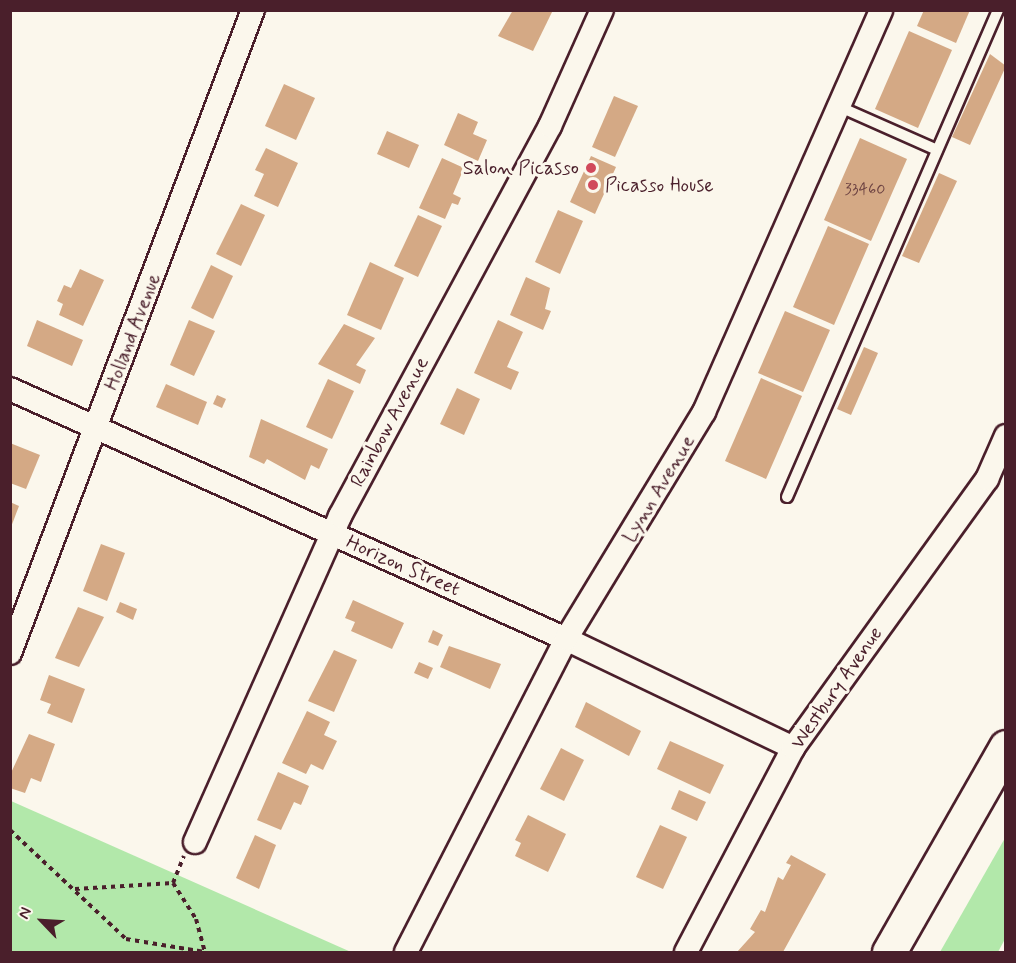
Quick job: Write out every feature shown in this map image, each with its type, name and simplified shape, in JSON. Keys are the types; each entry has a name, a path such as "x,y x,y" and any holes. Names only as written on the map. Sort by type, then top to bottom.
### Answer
{"highway":[{"path":"889,952 1005,747"}],"street":[{"name":"Holland Avenue","path":"10,653 97,428 253,10"},
{"name":"Rainbow Avenue","path":"189,851 332,534 554,118 602,10"},
{"name":"Lynn Avenue","path":"406,952 566,639 704,412 881,10"},
{"name":"Horizon Street","path":"10,389 566,639 793,748"},
{"name":"Westbury Avenue","path":"686,952 793,748 987,479 1005,436"}],"lane":[{"path":"788,497 998,10"},
{"path":"840,107 937,150"}],"path":[{"path":"10,830 126,939 205,952 196,920 173,883"},
{"path":"173,883 189,851"},
{"path":"75,889 173,883"}],"green space":[{"path":"11,801 351,952 11,952"},
{"path":"1005,838 1005,939 998,952 940,952"}],"building":[{"path":"513,10 553,10 533,51 498,36"},
{"path":"924,10 970,10 956,43 917,26"},
{"path":"909,31 952,50 918,128 875,109"},
{"path":"990,54 1006,66 970,145 952,137"},
{"path":"284,84 315,98 296,140 265,126"},
{"path":"614,96 638,106 615,157 592,147"},
{"path":"458,113 478,122 473,134 487,140 478,161 444,145"},
{"path":"387,131 419,145 409,168 377,154"},
{"path":"860,138 907,159 871,241 824,220"},
{"path":"266,148 298,163 278,207 254,196 264,174 255,170"},
{"name":"Picasso House","path":"591,156 616,167 595,214 570,202"},
{"path":"442,158 464,168 453,194 461,198 458,205 452,203 445,219 419,208"},
{"path":"939,173 957,181 919,263 902,256"},
{"path":"241,204 265,215 241,266 216,254"},
{"path":"558,210 583,221 560,274 535,262"},
{"path":"418,215 442,226 418,277 394,266"},
{"path":"828,226 869,244 834,325 793,307"},
{"path":"370,262 404,278 381,330 347,315"},
{"path":"211,265 233,276 213,319 191,308"},
{"path":"80,269 104,280 83,326 59,315 63,304 57,301 64,285 71,288"},
{"path":"526,277 550,288 545,309 551,311 543,330 510,315"},
{"path":"785,311 830,330 803,392 758,373"},
{"path":"37,320 83,340 72,366 27,346"},
{"path":"189,320 215,331 194,376 170,365"},
{"path":"498,320 523,332 507,367 519,372 511,390 474,373"},
{"path":"344,324 375,338 356,365 366,370 360,384 318,364"},
{"path":"864,347 878,353 851,415 837,409"},
{"path":"761,378 802,396 766,479 725,461"},
{"path":"328,379 354,391 332,439 306,427"},
{"path":"166,384 207,402 198,425 156,407"},
{"path":"457,388 480,399 464,435 440,424"},
{"path":"217,395 226,399 222,408 213,404"},
{"path":"261,419 328,449 319,469 311,465 305,480 267,459 264,464 249,457"},
{"path":"10,443 40,455 26,489 10,483"},
{"path":"10,502 19,506 11,527 10,527"},
{"path":"101,544 125,553 107,601 83,591"},
{"path":"353,600 404,623 392,649 351,631 355,622 345,618"},
{"path":"120,602 137,609 133,620 116,612"},
{"path":"78,607 104,617 79,667 55,658"},
{"path":"433,630 443,635 438,646 428,642"},
{"path":"449,646 501,664 490,689 440,667"},
{"path":"334,650 357,660 334,712 308,701"},
{"path":"419,662 433,668 428,679 414,673"},
{"path":"49,675 85,689 72,723 47,713 51,704 40,700"},
{"path":"586,702 641,731 629,756 575,727"},
{"path":"307,711 330,722 324,735 337,741 323,770 311,764 306,774 282,763"},
{"path":"29,734 55,744 41,782 31,778 25,793 10,788 10,775"},
{"path":"670,741 724,765 710,794 657,769"},
{"path":"561,748 584,760 564,801 540,789"},
{"path":"278,772 309,786 301,805 294,802 281,830 257,820"},
{"path":"679,790 706,802 697,821 671,809"},
{"path":"528,815 566,834 548,872 515,856 521,843 515,840"},
{"path":"660,825 687,837 663,889 636,877"},
{"path":"255,835 276,845 259,889 236,878"},
{"path":"791,855 826,874 783,952 737,952 755,932 750,929 761,910 765,912 778,877 783,880 791,865 786,863"}],"place":[{"name":"Salon Picasso","path":"591,168"},
{"name":"Picasso House","path":"593,185"}]}
